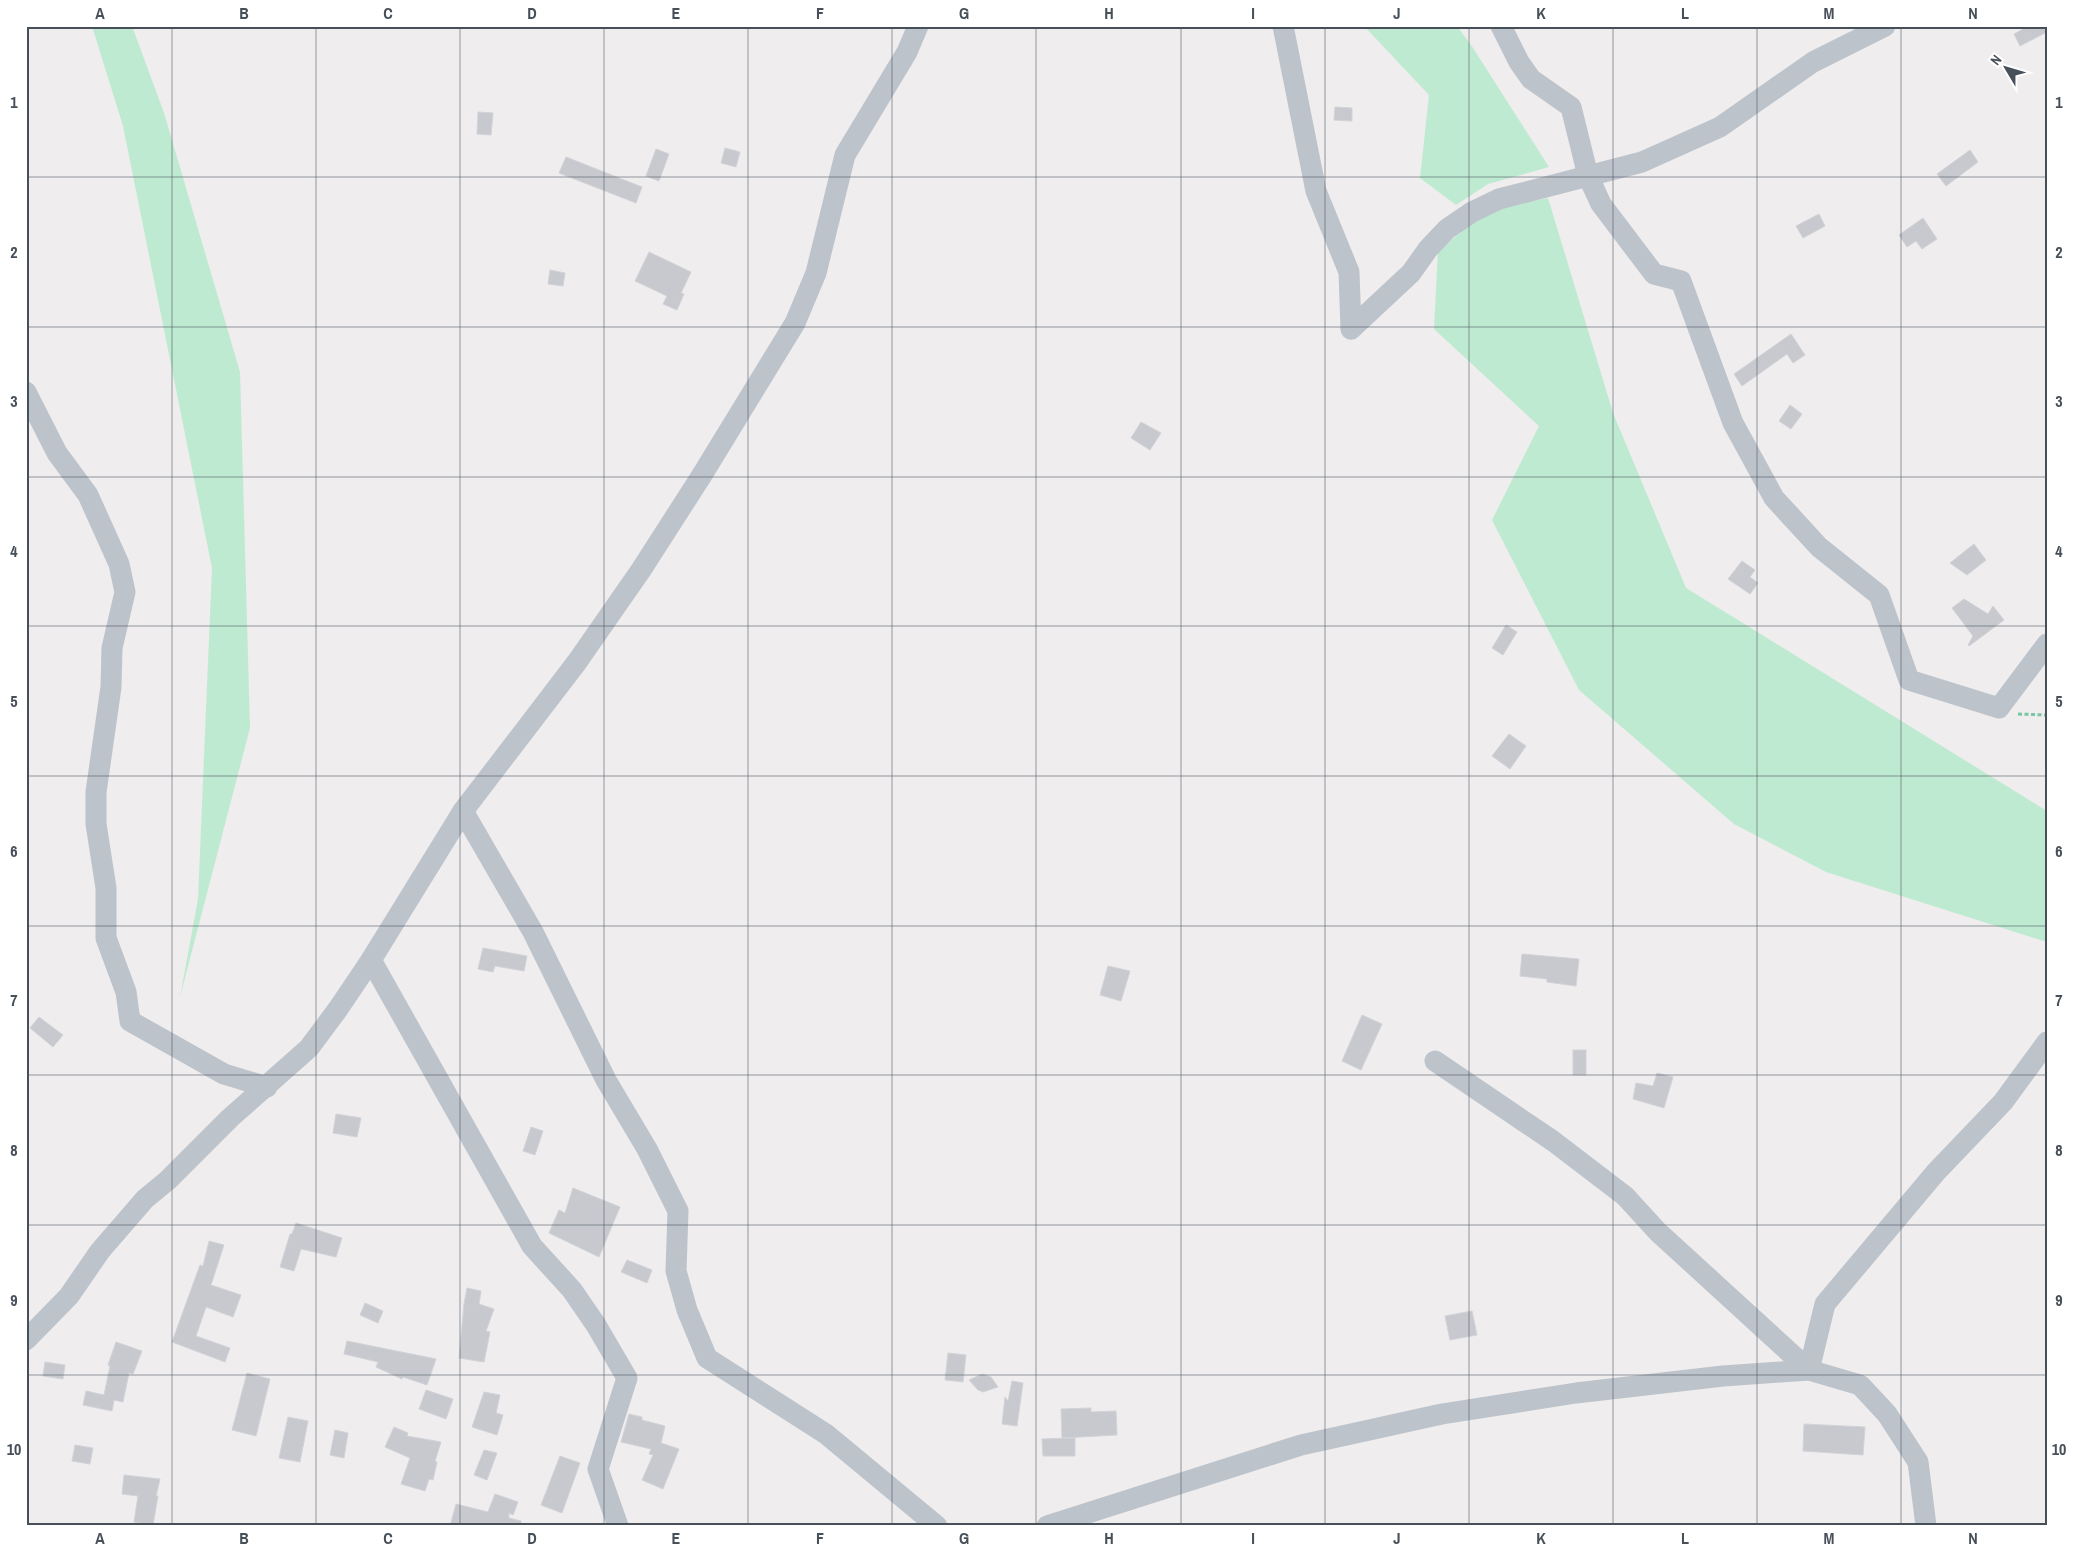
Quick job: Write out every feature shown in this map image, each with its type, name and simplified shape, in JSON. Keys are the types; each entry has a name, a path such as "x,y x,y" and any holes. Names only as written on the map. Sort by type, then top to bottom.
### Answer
{"street":[{"path":"26,1340 70,1296 100,1252 145,1199 168,1180 230,1118 309,1048 371,960 463,811 577,662 641,570 707,468 795,323 816,273 845,155 907,52 918,26"},
{"path":"1283,26 1316,191 1349,272 1350,329 1411,273 1428,249 1447,229 1472,212 1499,199 1642,162 1720,127 1813,62 1885,26"},
{"path":"1501,26 1530,79 1571,107 1588,176 1601,204 1654,274 1681,281 1733,423 1774,498 1819,547 1879,595 1909,680 1999,708 2047,644"},
{"path":"26,392 57,453 88,495 119,564 125,592 112,648 111,687 96,792 96,824 106,888 106,938 126,992 130,1021 224,1074 267,1087"},
{"path":"463,811 533,932 606,1080 647,1149 678,1212 676,1271 686,1310 707,1358 826,1434 937,1526"},
{"path":"371,960 532,1246 572,1290 596,1325 627,1378 598,1469 618,1526"},
{"path":"1809,1370 1825,1304 1936,1172 2003,1102 2047,1042"},
{"path":"1434,1061 1553,1141 1625,1196 1658,1232 1809,1370"},
{"path":"1047,1526 1301,1445 1442,1414 1576,1393 1723,1376 1809,1370 1860,1385 1887,1414 1918,1462 1926,1526"}],"path":[{"path":"2021,715 2047,715"}],"green space":[{"path":"92,26 132,26 164,113 240,372 250,728 180,997 198,899 212,568 123,126"},
{"path":"1364,26 1457,26 1549,167 1488,184 1456,205 1420,178 1429,95"},
{"path":"1548,198 1613,413 1686,588 2047,811 2047,942 1826,872 1734,824 1579,690 1492,520 1539,426 1434,329 1438,251 1489,209"}],"building":[{"path":"2029,26 2047,26 2047,32 2020,46 2014,34"},
{"path":"1335,107 1352,108 1352,121 1334,120"},
{"path":"478,112 493,113 491,135 477,134"},
{"path":"725,148 740,152 736,167 721,163"},
{"path":"656,149 669,154 659,181 646,176"},
{"path":"1970,150 1978,162 1946,186 1937,174"},
{"path":"566,157 642,187 636,203 559,173"},
{"path":"1819,214 1825,226 1803,238 1796,226"},
{"path":"1923,218 1937,239 1922,249 1916,241 1907,247 1899,235"},
{"path":"649,252 691,272 681,293 684,294 677,310 663,304 667,296 635,281"},
{"path":"550,270 565,273 563,286 548,284"},
{"path":"1791,334 1805,355 1793,363 1787,354 1742,386 1734,374"},
{"path":"1790,405 1802,414 1791,429 1779,421"},
{"path":"1141,422 1161,433 1150,450 1131,438"},
{"path":"1974,544 1986,560 1967,575 1950,563"},
{"path":"1742,561 1755,570 1750,577 1758,583 1750,594 1728,579"},
{"path":"1964,599 1988,614 1993,606 2004,620 1969,646 1973,636 1952,608"},
{"path":"1506,625 1517,632 1503,655 1492,648"},
{"path":"1509,734 1526,746 1510,769 1492,756"},
{"path":"483,948 527,956 524,971 495,966 493,972 478,969"},
{"path":"1522,954 1579,959 1576,986 1547,982 1547,979 1520,976"},
{"path":"1108,966 1130,971 1121,1001 1100,995"},
{"path":"1362,1015 1382,1024 1361,1070 1342,1061"},
{"path":"39,1017 63,1035 53,1047 30,1028"},
{"path":"1573,1050 1586,1050 1586,1075 1573,1075"},
{"path":"1657,1073 1673,1077 1664,1108 1633,1099 1636,1083 1653,1086"},
{"path":"336,1114 361,1118 357,1137 333,1133"},
{"path":"531,1127 543,1131 535,1155 523,1151"},
{"path":"573,1188 620,1207 599,1257 549,1233 559,1210 565,1213"},
{"path":"296,1223 342,1238 336,1257 301,1249 294,1271 280,1267 290,1234 292,1234"},
{"path":"209,1241 224,1245 211,1285 241,1295 233,1317 206,1307 196,1336 230,1348 225,1362 172,1342 200,1265 203,1266"},
{"path":"627,1260 652,1270 647,1283 621,1272"},
{"path":"467,1288 481,1291 479,1304 494,1309 486,1331 490,1332 484,1362 459,1358"},
{"path":"365,1303 383,1311 378,1323 360,1315"},
{"path":"1472,1311 1477,1335 1450,1340 1445,1316"},
{"path":"347,1341 436,1359 427,1385 403,1377 402,1379 376,1367 378,1362 344,1354"},
{"path":"116,1342 142,1351 133,1374 129,1373 123,1402 114,1400 112,1411 83,1405 86,1391 104,1395 110,1366 108,1365"},
{"path":"948,1353 966,1355 963,1382 945,1380"},
{"path":"45,1362 65,1365 63,1379 43,1376"},
{"path":"247,1373 270,1379 256,1436 232,1430"},
{"path":"982,1374 991,1377 998,1387 983,1392 978,1390 969,1380"},
{"path":"1012,1381 1023,1383 1017,1426 1002,1424 1005,1397 1008,1401"},
{"path":"426,1390 453,1399 446,1419 419,1409"},
{"path":"484,1392 500,1395 496,1413 503,1415 497,1435 472,1427"},
{"path":"1091,1408 1091,1412 1116,1411 1117,1435 1062,1438 1061,1409"},
{"path":"629,1414 642,1417 642,1420 665,1426 661,1443 679,1449 663,1489 642,1480 653,1455 649,1454 651,1449 621,1442"},
{"path":"288,1417 308,1421 300,1462 279,1458"},
{"path":"1804,1424 1865,1427 1863,1455 1803,1451"},
{"path":"394,1427 408,1433 407,1436 441,1442 435,1461 437,1462 433,1480 429,1479 425,1491 401,1484 410,1458 385,1447"},
{"path":"335,1430 348,1433 344,1458 330,1455"},
{"path":"1075,1438 1075,1456 1043,1456 1042,1439"},
{"path":"75,1445 93,1448 90,1464 72,1461"},
{"path":"484,1450 497,1453 487,1480 474,1475"},
{"path":"560,1456 580,1463 562,1513 541,1505"},
{"path":"124,1475 160,1479 153,1525 134,1522 138,1496 122,1494"},
{"path":"495,1494 518,1502 513,1515 509,1513 509,1518 521,1521 521,1526 450,1526 456,1504 488,1512"}]}
